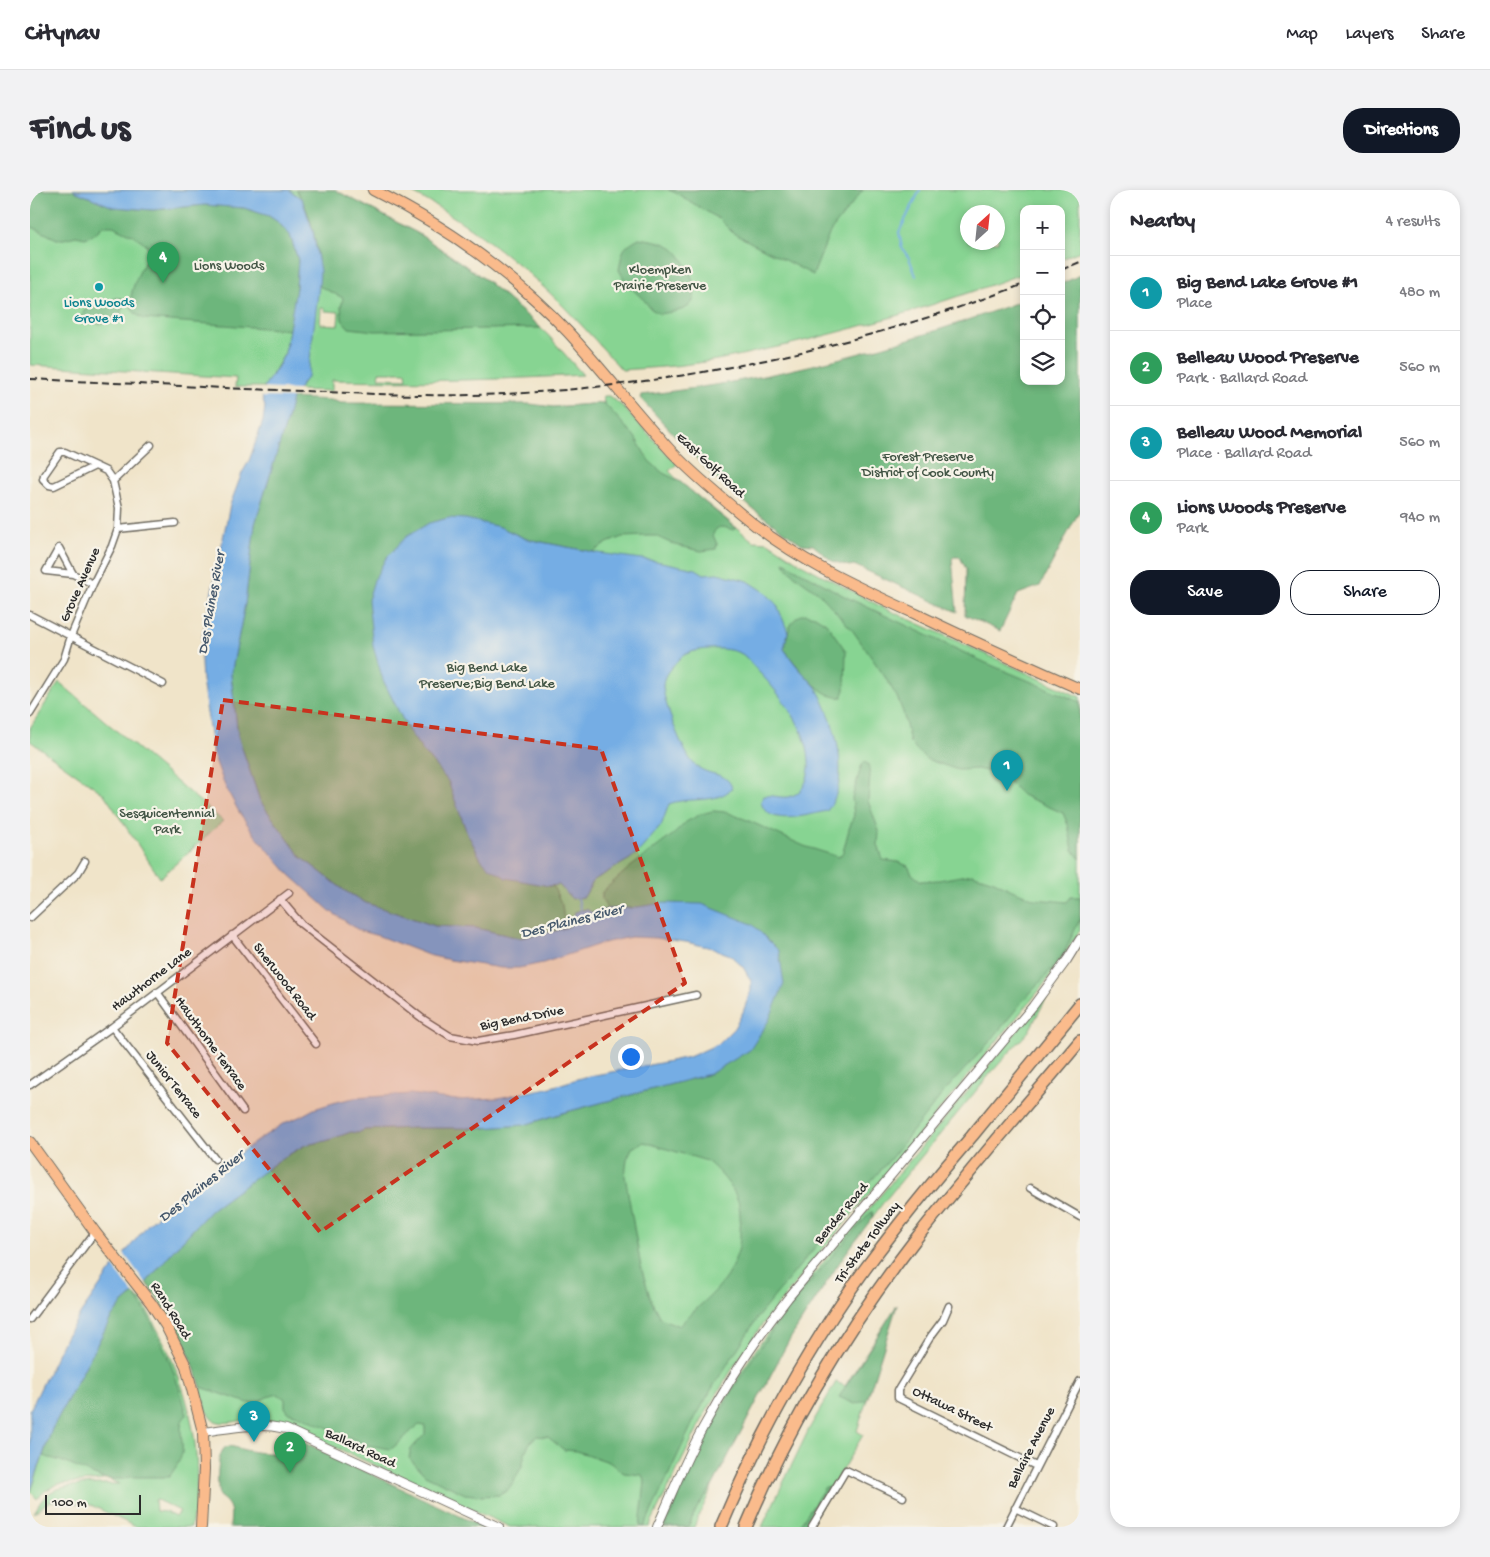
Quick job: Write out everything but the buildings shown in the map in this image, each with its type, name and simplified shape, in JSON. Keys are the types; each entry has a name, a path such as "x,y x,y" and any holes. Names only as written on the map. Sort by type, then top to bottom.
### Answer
{"highway":[{"name":"Tri-State Tollway","path":"721,1527 783,1400 844,1299 904,1217 1080,1004"},
{"path":"746,1527 765,1485 816,1387 876,1294 915,1240 1080,1041"}],"main road":[{"name":"East Golf Road","path":"373,190 448,232 484,257 516,283 568,332 672,452 696,475 763,531 798,556 847,582 1080,689"},
{"name":"Rand Road","path":"30,1142 95,1232 144,1294 166,1326 186,1366 202,1432 204,1469 201,1527"}],"street":[{"path":"95,466 54,486 49,485 43,479 60,452 65,452 106,471 114,481 151,445"},
{"name":"Grove Avenue","path":"30,714 64,659 71,636 93,584 112,546 118,529 119,508 114,481"},
{"path":"118,529 175,523"},
{"path":"73,574 59,548 46,572 73,574 93,584"},
{"path":"30,615 163,684"},
{"path":"30,918 78,873 85,861"},
{"name":"Hawthorne Lane","path":"30,1086 112,1027 289,893"},
{"name":"Big Bend Drive","path":"280,899 301,924 423,1019 450,1036 478,1041 514,1035 696,995"},
{"name":"Sherwood Road","path":"232,935 316,1044"},
{"name":"Bender Road","path":"656,1527 719,1398 767,1326 788,1298 1033,1006 1080,939"},
{"name":"Hawthorne Terrace","path":"156,992 243,1111"},
{"name":"Junior Terrace","path":"112,1027 215,1158"},
{"path":"1030,1188 1080,1217"},
{"path":"30,1319 95,1232"},
{"name":"Ottawa Street","path":"949,1306 944,1320 931,1336 898,1390 898,1398 1036,1466"},
{"name":"Bellaire Avenue","path":"1006,1527 1079,1384"},
{"name":"Ballard Road","path":"202,1432 251,1425 271,1425 286,1429 499,1527"},
{"path":"812,1527 846,1470 903,1497"},
{"path":"1015,1508 1054,1527"}],"highlighted area":[{"path":"223,700 601,749 685,983 320,1232 167,1043"}],"green space":[{"path":"30,190 335,190 419,234 486,280 548,335 583,375 458,380 332,380 332,391 298,390 308,375 297,274 285,353 265,387 235,387 236,378 30,365","holes":["321,308 325,308 325,311 339,312 338,325 320,324","379,372 406,372 407,379 380,378"]},
{"name":"Lions Woods","path":"30,190 72,190 113,207 153,210 205,205 244,208 269,216 278,222 290,235 298,260 290,330 144,319 134,312 131,306 131,299 135,282 150,252 145,243 113,226 103,226 93,235 85,238 76,236 57,239 30,226"},
{"path":"296,190 335,190 419,234 486,280 541,328 375,331 349,328 342,320 341,307 343,298 319,286 317,249 311,223"},
{"name":"Kloempken Prairie Preserve","path":"407,190 1080,190 1080,251 1065,257 1065,205 1020,205 1020,274 907,313 787,345 679,366 622,370 572,316 529,274 450,214"},
{"path":"668,190 863,190 830,232 813,275 733,233 719,219"},
{"path":"639,238 665,244 673,248 683,259 694,285 695,293 689,306 679,311 660,314 651,309 627,284 619,270 622,254 629,244"},
{"name":"Forest Preserve District of Cook County","path":"1080,275 1080,510 1040,586 1018,594 1000,631 965,615 966,569 960,557 952,559 957,612 854,565 849,566 832,561 813,545 802,544 754,510 711,474 640,398 641,395 739,381 836,360 931,332 1020,301 1020,385 1065,385 1065,282"},
{"path":"116,298 125,300 119,317 99,324 80,320 84,311 89,307"},
{"name":"Big Bend Lake Preserve;Big Bend Lake","path":"603,396 609,396 621,405 677,464 669,471 679,481 753,541 768,542 803,565 880,606 1080,697 1080,930 1063,958 1039,991 762,1325 705,1414 649,1527 510,1527 282,1423 255,1419 227,1423 213,1420 206,1408 199,1381 184,1342 163,1305 146,1283 484,1128 710,1074 779,951 607,909 593,913 575,912 570,926 556,931 231,675 245,604 554,407 604,403"},
{"path":"292,398 331,400 341,403 530,404 554,407 604,403 635,437 649,461 663,473 679,481 736,528 733,530 724,527 716,529 713,535 717,544 716,549 701,551 675,545 655,536 646,536 622,537 607,543 593,552 526,539 500,527 383,680 408,730 448,781 467,832 481,859 553,886 562,905 565,928 519,938 476,928 435,926 366,903 345,891 301,857 260,801 238,736 231,675 245,604 255,524"},
{"path":"784,562 846,597 986,663 1080,702 1080,859 1073,850 1068,825 1063,813 1022,795 1006,779 996,773 977,769 958,770 926,759 910,743 903,712 897,697 853,631 819,593 798,578 786,567"},
{"path":"805,614 815,616 826,623 846,651 845,690 842,697 825,693 817,687 784,649 792,622"},
{"name":"Sesquicentennial Park","path":"59,682 223,821 160,878 104,794 30,741 30,728"},
{"path":"864,762 868,764 870,776 868,801 879,831 878,845 883,860 898,862 908,866 912,874 921,881 972,874 994,881 1035,899 1067,902 1071,897 1080,897 1080,919 1064,953 1046,976 944,1092 760,1314 695,1418 643,1527 640,1526 645,1482 642,1475 624,1473 609,1462 577,1451 564,1450 548,1437 537,1436 531,1441 526,1450 522,1466 507,1491 499,1495 465,1494 425,1475 409,1458 411,1449 425,1434 425,1426 419,1425 391,1449 367,1445 288,1412 285,1407 285,1399 278,1394 256,1403 248,1403 201,1387 179,1332 164,1307 146,1283 211,1210 278,1161 305,1145 326,1141 351,1132 524,1125 710,1074 779,951 631,908 607,909 602,899 602,892 629,868 674,834 686,822 701,814 713,811 726,812 804,846 839,857 843,852 854,815 852,798","holes":["644,1142 707,1161 725,1179 738,1201 740,1218 739,1246 732,1267 722,1283 679,1326 660,1318 651,1300 641,1267 625,1176 627,1159 632,1148"]},
{"path":"1050,991 1029,1031 990,1074 883,1203 843,1257 788,1342 713,1485 694,1527 662,1527 689,1468 719,1410 757,1348 809,1279"},
{"path":"872,1211 873,1217 843,1257 788,1342 713,1485 697,1508 688,1527 665,1527 714,1424 747,1367 798,1297"},
{"path":"134,1294 138,1300 140,1298 142,1301 165,1344 182,1386 188,1408 193,1430 197,1479 195,1517 193,1516 191,1527 136,1527 91,1505 52,1501 34,1513 40,1502 54,1490 82,1485 119,1484 96,1473 90,1473 104,1479 58,1484 45,1491 37,1499 31,1492 45,1450","holes":["155,1500 180,1511 175,1517 166,1512 156,1511"]},
{"path":"134,1294 159,1337 183,1400 187,1415 181,1427 182,1453 169,1477 104,1479 61,1461 43,1456 52,1429 111,1318 122,1304"},
{"path":"897,1305 857,1431 863,1435 808,1527 762,1527 809,1429 836,1382 845,1386"},
{"path":"897,1305 867,1400 855,1404 839,1397"},
{"path":"299,1440 483,1527 230,1527 229,1506 219,1496 218,1491 218,1470 220,1455 223,1450 229,1446 260,1453 273,1453 291,1448"},
{"path":"825,1487 829,1487 826,1498 808,1527 798,1527"}],"water":[{"name":"Des Plaines River","path":"72,190 289,190 302,199 313,231 320,271 308,376 292,398 255,524 245,604 231,675 238,736 260,801 301,857 345,891 366,903 435,926 476,928 519,938 556,931 570,926 575,912 586,909 593,913 607,909 631,908 663,903 702,904 752,924 779,951 784,984 769,1020 750,1050 710,1074 524,1125 351,1132 326,1141 305,1145 278,1161 211,1210 146,1283 122,1304 111,1318 52,1429 30,1493 30,1410 63,1342 81,1313 109,1273 149,1223 198,1183 258,1140 284,1123 314,1109 354,1098 411,1094 457,1100 498,1098 548,1088 584,1077 689,1057 718,1044 734,1028 743,1012 751,990 751,981 743,967 730,955 712,948 686,942 656,938 631,937 603,943 543,963 519,968 501,968 428,955 379,936 360,931 330,911 289,874 255,835 239,812 225,786 213,754 202,680 202,638 230,505 242,473 249,461 263,421 265,407 262,397 265,385 285,353 296,288 298,260 290,235 278,222 269,216 244,208 205,205 153,210 113,207"},
{"path":"448,518 466,519 500,527 526,539 598,553 656,561 696,569 704,574 717,573 748,581 765,592 777,605 788,632 784,649 816,687 835,732 840,766 839,783 835,798 827,811 786,818 770,814 764,809 761,802 763,796 788,797 799,792 804,786 809,768 808,754 800,728 776,691 744,655 728,650 701,650 685,654 671,668 663,682 664,693 679,738 693,763 704,771 726,779 732,788 719,797 669,804 661,826 641,849 630,859 594,880 584,897 572,899 559,885 549,886 506,878 489,867 481,859 467,833 448,781 408,730 383,680 373,646 368,600 374,580 386,558 406,537 429,523"}],"pier":[{"path":"262,388 301,390 295,398 260,397"},
{"path":"123,1252 147,1285 135,1296 112,1265"}],"waterway":[{"path":"916,276 909,258 902,248 899,232 920,190"},
{"name":"Des Plaines River","path":"578,898 581,913"}],"railway":[{"path":"1065,268 1080,262"},
{"path":"30,379 404,395 481,395 572,389 704,372 834,344 898,326 1020,285"}],"place":[{"name":"Lions Woods Preserve","path":"163,283"},
{"name":"Lions Woods Grove #1","path":"99,287"},
{"name":"Big Bend Lake Grove #1","path":"1007,791"},
{"name":"Belleau Wood Memorial","path":"254,1442"},
{"name":"Belleau Wood Preserve","path":"290,1473"}]}
